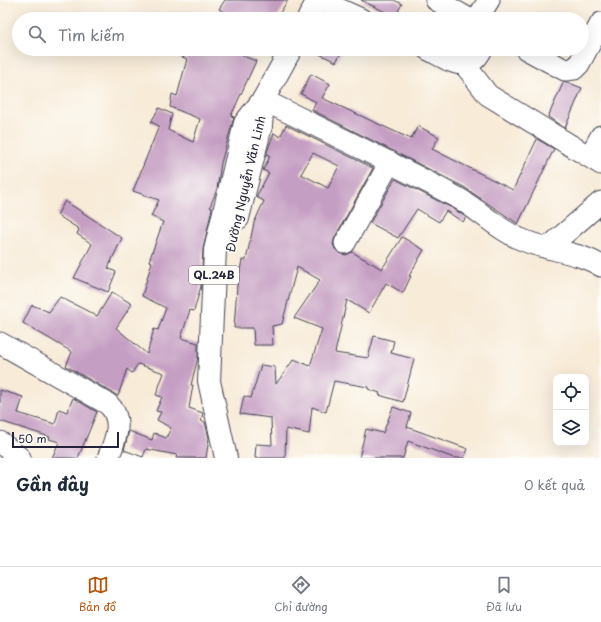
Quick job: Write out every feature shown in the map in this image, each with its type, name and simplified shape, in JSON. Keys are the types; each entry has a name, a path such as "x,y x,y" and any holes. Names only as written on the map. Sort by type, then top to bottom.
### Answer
{"main road":[{"path":"312,12 319,0"},
{"name":"Đường Nguyễn Văn Linh","path":"226,458 209,381 215,250 245,122 263,100 287,56"},
{"name":"Đường Nguyễn Văn Linh","path":"239,458 222,374 230,252 261,126 263,100"}],"street":[{"path":"319,0 346,12"},
{"path":"436,0 457,12"},
{"path":"482,12 489,0"},
{"path":"589,45 601,23"},
{"path":"442,56 459,64 466,65 474,62 478,56"},
{"path":"539,56 565,70 571,70 579,64 583,56"},
{"path":"466,65 488,95 595,160 601,136"},
{"path":"263,100 390,162 463,202 518,238 566,252 601,266"},
{"path":"345,243 390,162"},
{"path":"548,248 601,202"},
{"path":"0,343 108,404 115,411 118,424 108,458"},
{"path":"0,442 20,458"}],"building":[{"path":"225,0 288,0 280,12 224,12 219,9"},
{"path":"361,0 394,0 402,4 398,12 385,12"},
{"path":"180,56 243,56 256,61 231,116 234,117 221,163 217,189 210,207 212,208 203,249 201,286 194,311 190,310 181,338 198,343 198,357 191,385 193,385 189,408 203,413 201,421 205,422 209,438 206,458 176,458 177,455 146,449 143,457 124,450 129,431 152,440 154,433 166,438 171,428 157,420 161,412 156,411 162,397 156,395 164,373 138,364 132,373 127,369 118,396 66,366 72,352 23,323 32,305 49,312 60,297 97,316 112,292 132,304 116,328 147,354 154,329 158,330 166,308 142,296 152,262 149,261 163,222 151,216 159,200 133,191 159,126 151,122 159,108 172,114 168,130 193,142 200,119 170,107 172,94 177,96 187,59"},
{"path":"324,56 339,56 336,62"},
{"path":"311,74 330,84 322,98 411,139 418,126 439,137 432,149 513,190 537,139 554,149 518,224 464,187 312,110 316,102 301,94"},
{"path":"564,81 582,88 565,128 548,117"},
{"path":"286,125 373,168 335,237 333,244 339,253 346,255 352,252 382,269 402,237 424,250 409,276 411,276 403,293 386,283 369,313 347,300 335,353 368,358 374,336 394,341 391,353 414,359 403,402 379,395 380,393 368,389 368,387 334,381 326,412 312,407 309,434 286,429 285,458 255,458 256,444 272,445 271,418 240,414 244,396 251,398 261,365 275,367 276,384 294,359 310,366 322,329 294,318 320,280 297,267 282,324 272,326 273,345 254,345 253,328 234,328 237,286 242,260 246,260 254,223 264,201 256,197 269,173 263,170 270,156 267,152 274,133 280,137","holes":["313,153 339,166 328,188 301,174"]},
{"path":"395,179 452,208 466,217 463,222 446,211 439,222 417,209 398,238 370,223"},
{"path":"65,201 122,238 108,268 116,272 108,292 74,278 92,244 77,234 79,229 57,215"},
{"path":"0,390 23,397 18,413 55,424 59,409 67,412 73,398 97,412 78,458 52,458 59,442 49,439 50,437 0,421"},
{"path":"393,407 411,413 407,427 468,449 464,458 454,458 408,441 403,458 359,458 366,429 383,433"}]}
